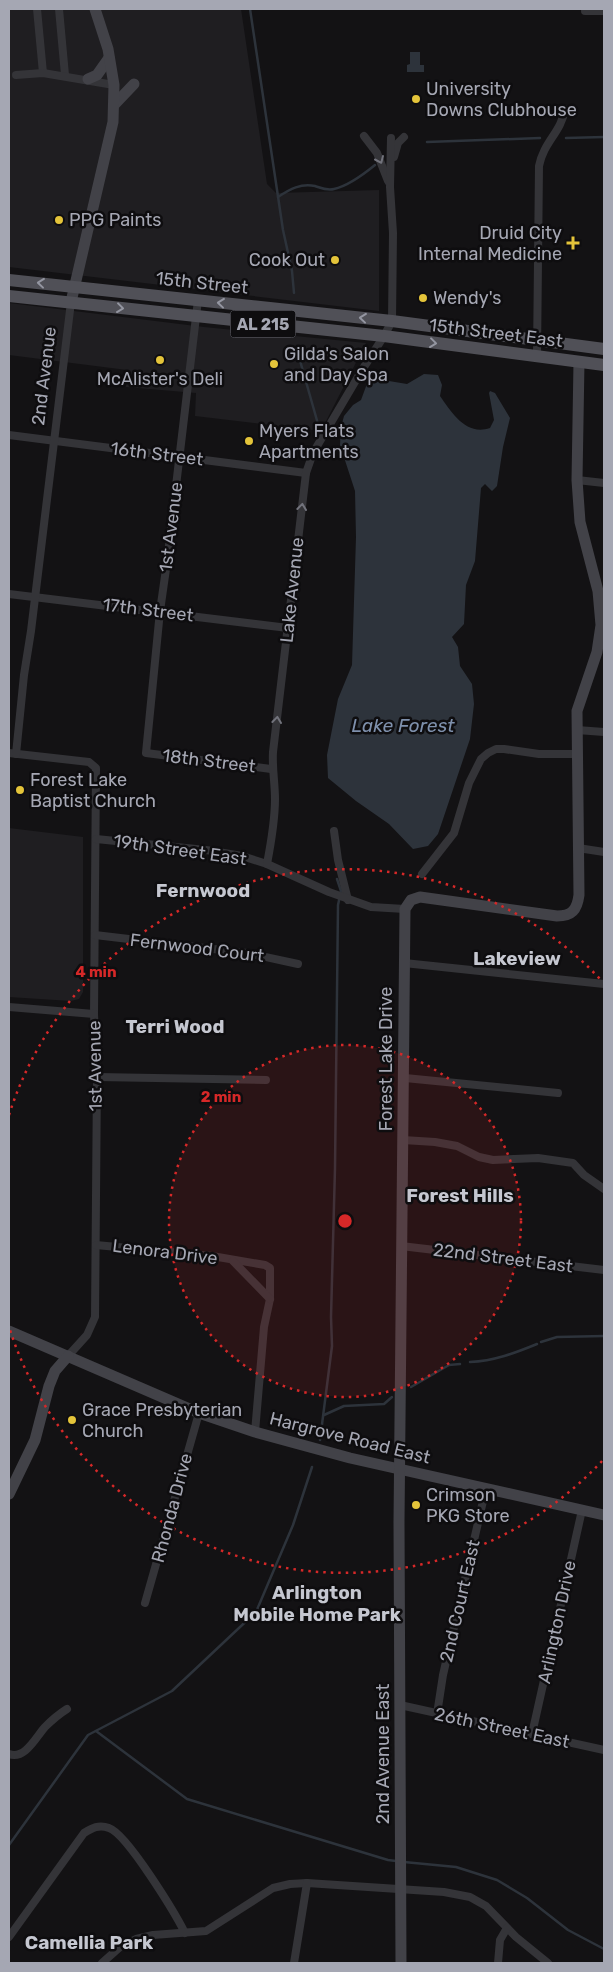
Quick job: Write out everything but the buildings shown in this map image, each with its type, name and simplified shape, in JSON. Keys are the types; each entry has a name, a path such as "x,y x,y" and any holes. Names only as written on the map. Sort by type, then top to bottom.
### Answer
{"main road":[{"name":"15th Street","path":"9,280 392,321"},
{"name":"15th Street","path":"9,296 384,336"},
{"name":"15th Street East","path":"392,321 604,349"},
{"name":"15th Street East","path":"384,336 604,365"},
{"path":"579,345 579,362"}],"street":[{"path":"37,9 43,73"},
{"path":"59,9 65,75"},
{"name":"2nd Avenue","path":"12,753 35,597 71,302 113,122 114,85 110,58 95,9"},
{"path":"585,11 604,11"},
{"path":"88,79 98,75 110,58"},
{"path":"16,76 43,73 65,75 114,85"},
{"path":"114,105 134,84"},
{"path":"537,356 539,166 548,141 563,120 565,109"},
{"path":"364,136 377,153 390,188"},
{"path":"392,167 398,143 404,137"},
{"path":"391,138 392,321"},
{"name":"1st Avenue","path":"146,753 160,611 198,300"},
{"name":"Lake Avenue","path":"267,864 272,843 275,797 272,769 306,473 313,453 392,321"},
{"path":"405,909 411,900 420,897 565,916 572,913 578,906 577,712 597,652 602,609 580,522 576,480 579,362"},
{"name":"16th Street","path":"9,435 306,473"},
{"path":"576,480 604,483"},
{"name":"17th Street","path":"9,594 288,628"},
{"path":"577,730 604,732"},
{"path":"422,874 454,833 469,783 481,759 488,753 496,749 504,749 539,754 577,754"},
{"name":"1st Avenue","path":"12,753 89,762 96,768 94,1014 97,1077 95,1317 87,1334 68,1356"},
{"name":"18th Street","path":"146,753 272,769"},
{"path":"334,832 338,860 348,900"},
{"name":"19th Street East","path":"96,839 233,854 267,864 348,900 370,907 405,909"},
{"path":"578,848 604,852"},
{"name":"Forest Lake Drive","path":"399,1545 401,1246 405,1078 405,909"},
{"name":"Fernwood Court","path":"95,935 247,953 298,964"},
{"path":"404,963 604,984"},
{"path":"9,1007 94,1014"},
{"path":"97,1077 266,1080"},
{"path":"405,1078 558,1093"},
{"path":"403,1140 435,1142 457,1146 479,1157 493,1160 538,1158 573,1163 584,1175 604,1189"},
{"name":"Lenora Drive","path":"96,1244 212,1256 265,1265 270,1268 270,1299 264,1327 255,1432"},
{"name":"22nd Street East","path":"401,1246 604,1270"},
{"name":"Lenora Drive","path":"233,1261 270,1299"},
{"name":"Hargrove Road East","path":"9,1331 199,1413 255,1432 350,1458 604,1515"},
{"path":"9,1494 35,1440 55,1371 68,1356"},
{"name":"Rhonda Drive","path":"146,1603 199,1413"},
{"name":"2nd Court East","path":"437,1714 443,1674 486,1488"},
{"name":"Arlington Drive","path":"532,1734 582,1510"},
{"name":"2nd Avenue East","path":"399,1545 401,1963"},
{"name":"26th Street East","path":"400,1705 604,1750"},
{"path":"9,1754 21,1753 28,1748 46,1726 67,1709"},
{"path":"9,1938 84,1834 92,1828 100,1826 110,1828 124,1839 170,1905 185,1933"},
{"path":"294,1963 307,1883"},
{"path":"102,1963 120,1947 136,1939 153,1935 197,1933 214,1927 274,1888 290,1884 307,1883 444,1892 470,1897 486,1906 507,1928 548,1963"},
{"path":"498,1963 500,1940 507,1928"}],"shaded area":[{"path":"9,9 241,9 267,184 276,193 379,190 379,311 9,267"},
{"path":"9,303 204,327 366,343 321,431 195,416 196,393 126,387 127,370 9,355"},
{"path":"9,828 83,837 83,992 79,999 71,1001 9,997"}],"water":[{"path":"410,52 420,52 420,65 424,65 424,72 407,72 407,65 410,64"},
{"name":"Lake Forest","path":"424,374 438,375 442,385 440,396 455,416 467,426 481,430 490,428 494,420 490,391 495,393 510,418 497,486 492,491 485,484 481,488 475,561 466,585 464,624 452,637 458,647 460,666 472,684 474,704 470,739 438,834 428,846 413,849 389,824 356,801 328,778 327,755 338,699 352,665 356,537 355,491 340,445 341,427 344,416 353,405 361,400 368,381 377,379 407,384"}],"waterway":[{"path":"250,9 294,293"},
{"path":"566,138 604,137"},
{"path":"427,142 540,138"},
{"path":"278,197 300,186 310,185 329,190 334,189 356,179 375,165"},
{"path":"299,357 318,424"},
{"path":"320,1440 332,1346 338,905 341,891 337,879"},
{"path":"541,1342 557,1337 604,1336"},
{"path":"470,1362 496,1358 537,1344"},
{"path":"411,1387 449,1365 460,1364"},
{"path":"324,1415 344,1406 384,1404 392,1397"},
{"path":"9,1845 88,1735 172,1691 256,1612 293,1525 312,1467"},
{"path":"96,1731 187,1799 396,1861"},
{"path":"404,1862 456,1867 497,1880 527,1898 568,1930 604,1949"}],"place":[{"name":"University Downs Clubhouse","path":"416,99"},
{"name":"PPG Paints","path":"59,220"},
{"name":"Druid City Internal Medicine","path":"573,243"},
{"name":"Cook Out","path":"335,260"},
{"name":"Wendy's","path":"423,298"},
{"name":"McAlister's Deli","path":"160,360"},
{"name":"Gilda's Salon and Day Spa","path":"274,364"},
{"name":"Myers Flats Apartments","path":"249,441"},
{"name":"Forest Lake Baptist Church","path":"20,790"},
{"name":"Grace Presbyterian Church","path":"72,1420"},
{"name":"Crimson PKG Store","path":"416,1505"}],"district":[{"name":"Fernwood","path":"203,890"},
{"name":"Lakeview","path":"517,958"},
{"name":"Terri Wood","path":"175,1026"},
{"name":"Forest Hills","path":"460,1195"},
{"name":"Arlington Mobile Home Park","path":"317,1603"},
{"name":"Camellia Park","path":"89,1942"}]}
